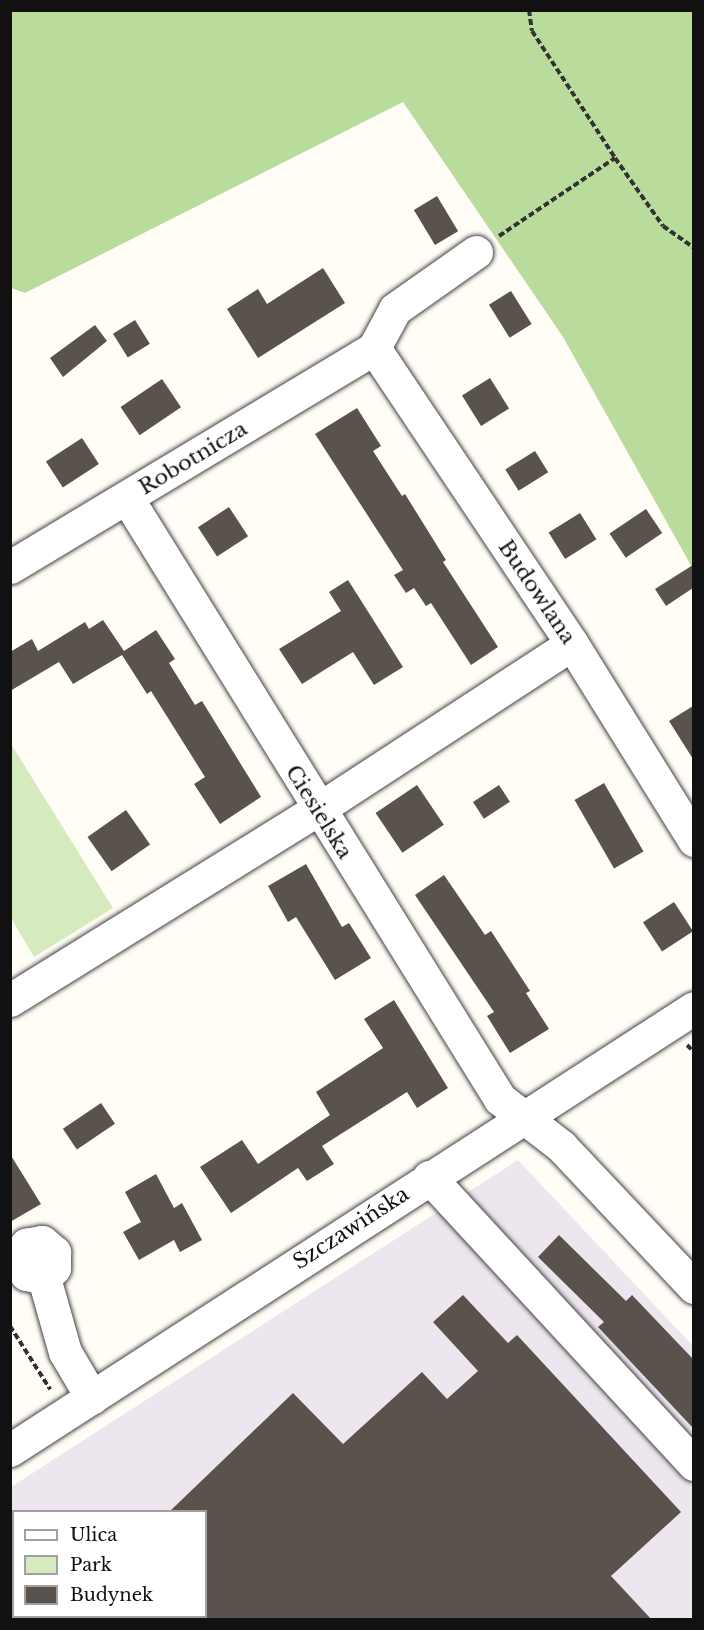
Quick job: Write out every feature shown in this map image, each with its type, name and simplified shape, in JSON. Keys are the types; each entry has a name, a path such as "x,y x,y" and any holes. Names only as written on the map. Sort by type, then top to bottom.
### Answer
{"street":[{"path":"375,348 394,309 476,252"},
{"name":"Robotnicza","path":"10,567 375,348"},
{"name":"Budowlana","path":"375,348 572,644 693,840"},
{"name":"Ciesielska","path":"127,498 317,810 500,1099 522,1119 561,1146 693,1287"},
{"path":"10,1000 317,810 572,644"},
{"name":"Szczawińska","path":"10,1450 693,1008"},
{"path":"429,1177 693,1464"},
{"path":"44,1278 65,1352 92,1398"}],"path":[{"path":"530,10 537,40 615,158 663,226 693,248"},
{"path":"476,252 615,158"},
{"path":"10,1326 50,1389"}],"shaded area":[{"path":"518,1160 693,1346 693,1619 11,1620 11,1487"}],"green space":[{"path":"10,11 693,11 693,569 563,337 403,102 25,293 11,288"},
{"path":"11,744 113,908 34,957 11,918"}],"building":[{"path":"437,196 458,231 435,245 414,210"},
{"path":"323,268 345,303 258,358 227,309 258,289 267,304"},
{"path":"511,291 532,324 510,338 489,305"},
{"path":"135,320 150,344 128,358 113,334"},
{"path":"95,325 107,341 63,377 50,358"},
{"path":"490,378 509,409 481,426 462,395"},
{"path":"162,379 181,407 140,435 121,407"},
{"path":"357,408 381,446 373,451 402,496 405,494 446,560 443,562 498,647 471,665 431,603 426,606 414,588 406,593 394,575 403,570 315,434"},
{"path":"82,438 99,464 63,487 46,461"},
{"path":"535,451 548,472 519,491 505,470"},
{"path":"229,507 248,536 217,557 198,527"},
{"path":"646,509 662,533 626,558 610,534"},
{"path":"580,513 596,539 565,559 549,533"},
{"path":"693,565 693,588 666,606 655,589"},
{"path":"348,580 403,667 374,685 353,652 302,684 279,649 341,611 329,592"},
{"path":"103,620 124,651 156,630 175,659 169,663 195,705 202,701 261,797 220,824 194,784 205,777 151,691 147,694 122,655 73,684 59,662 10,691 10,652 32,639 38,651 85,622 89,629"},
{"path":"693,706 693,759 669,721"},
{"path":"604,783 644,851 614,868 575,800"},
{"path":"417,785 444,825 402,853 376,813"},
{"path":"499,785 510,802 484,819 473,802"},
{"path":"126,810 150,844 112,871 87,837"},
{"path":"306,864 342,927 349,923 371,958 335,980 296,917 288,922 268,886"},
{"path":"444,875 485,935 491,931 530,991 526,993 549,1029 510,1053 487,1016 494,1012 415,895"},
{"path":"674,902 693,931 662,952 643,922"},
{"path":"394,1000 448,1088 417,1108 407,1092 322,1146 334,1164 307,1181 298,1168 231,1213 200,1167 242,1140 258,1164 330,1115 316,1092 383,1048 364,1019"},
{"path":"101,1103 115,1124 77,1149 63,1129"},
{"path":"10,1154 41,1204 10,1222"},
{"path":"156,1174 174,1208 182,1203 202,1240 180,1252 174,1240 139,1260 123,1232 141,1222 125,1192"},
{"path":"559,1235 626,1301 632,1295 693,1359 693,1428 598,1327 604,1322 538,1257"},
{"path":"463,1295 508,1343 517,1335 681,1512 611,1576 652,1620 206,1620 207,1510 171,1510 293,1393 343,1444 422,1372 447,1399 478,1371 433,1322"}]}
